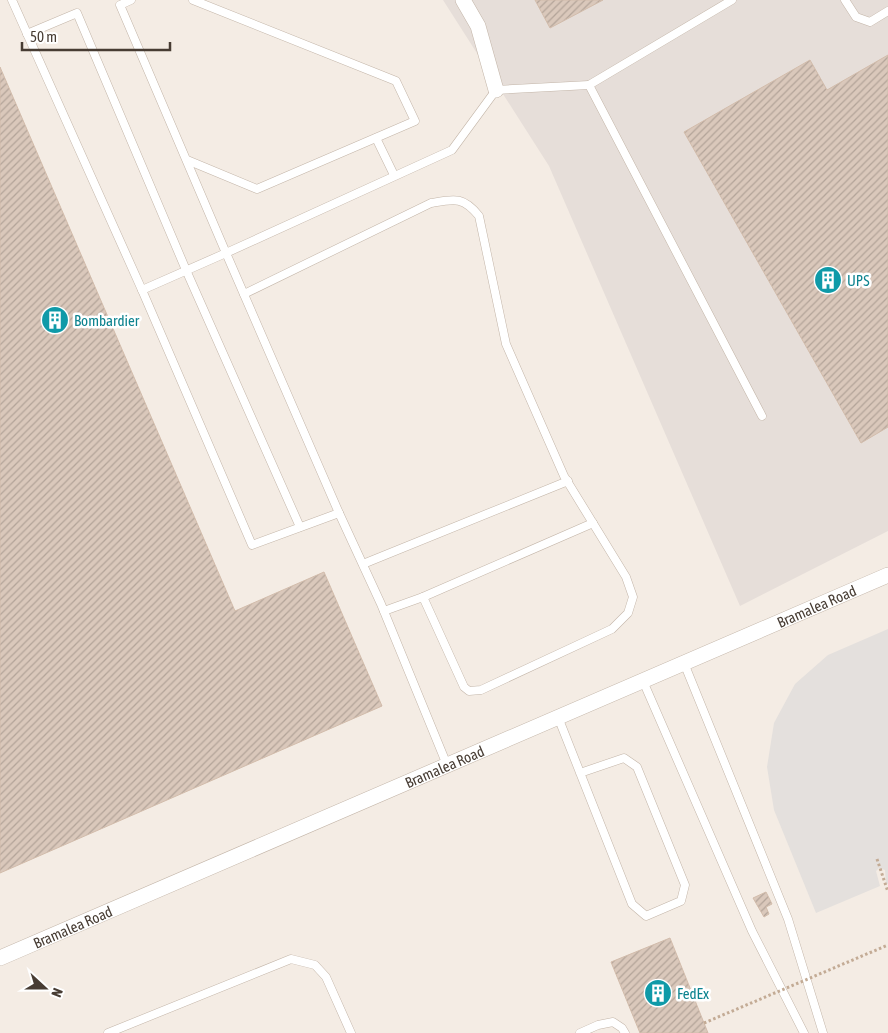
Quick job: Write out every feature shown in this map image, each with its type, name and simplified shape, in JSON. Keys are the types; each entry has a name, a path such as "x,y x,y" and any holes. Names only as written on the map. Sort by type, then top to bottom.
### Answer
{"street":[{"path":"463,0 478,26 496,90"},
{"name":"Bramalea Road","path":"0,958 888,575"}],"lane":[{"path":"12,0 142,290 252,545 339,512"},
{"path":"131,0 118,2 339,512 384,611 447,765"},
{"path":"186,160 257,189 414,121 396,81 193,0"},
{"path":"142,290 452,150 496,90 589,85 732,0"},
{"path":"845,0 856,17 870,22 888,11"},
{"path":"27,34 77,13 186,270 300,527"},
{"path":"589,85 762,416"},
{"path":"376,138 394,175"},
{"path":"244,294 431,203 455,199 470,205 479,216 506,344 568,481 626,578 634,597 628,614 612,629 481,690 469,691 464,687 423,597"},
{"path":"363,564 568,481"},
{"path":"384,611 423,597 593,523"},
{"path":"684,663 788,919 824,1033"},
{"path":"643,681 752,931 804,1033"},
{"path":"558,718 632,904 646,916 681,901 685,885 637,767 624,758 580,773"},
{"path":"108,1033 291,960 315,965 326,978 351,1033"},
{"path":"580,1033 598,1025 612,1022 622,1028 624,1033"}],"path":[{"path":"877,860 888,892"},
{"path":"704,1024 888,945"}],"shaded area":[{"path":"443,0 888,0 888,531 740,606 549,166"},
{"path":"888,629 888,884 886,884 885,870 879,868 876,871 880,886 816,913 774,810 767,767 774,723 795,684 828,655"}],"building":[{"path":"535,0 603,0 550,28"},
{"name":"UPS","path":"888,55 888,427 861,443 684,132 810,60 827,90"},
{"name":"Bombardier","path":"0,67 235,611 324,572 382,706 0,873"},
{"path":"766,892 772,904 766,907 769,914 764,917 753,898"},
{"name":"FedEx","path":"670,938 708,1033 640,1033 611,962"}],"place":[{"name":"UPS","path":"828,280"},
{"name":"Bombardier","path":"55,320"},
{"name":"FedEx","path":"658,993"}]}
